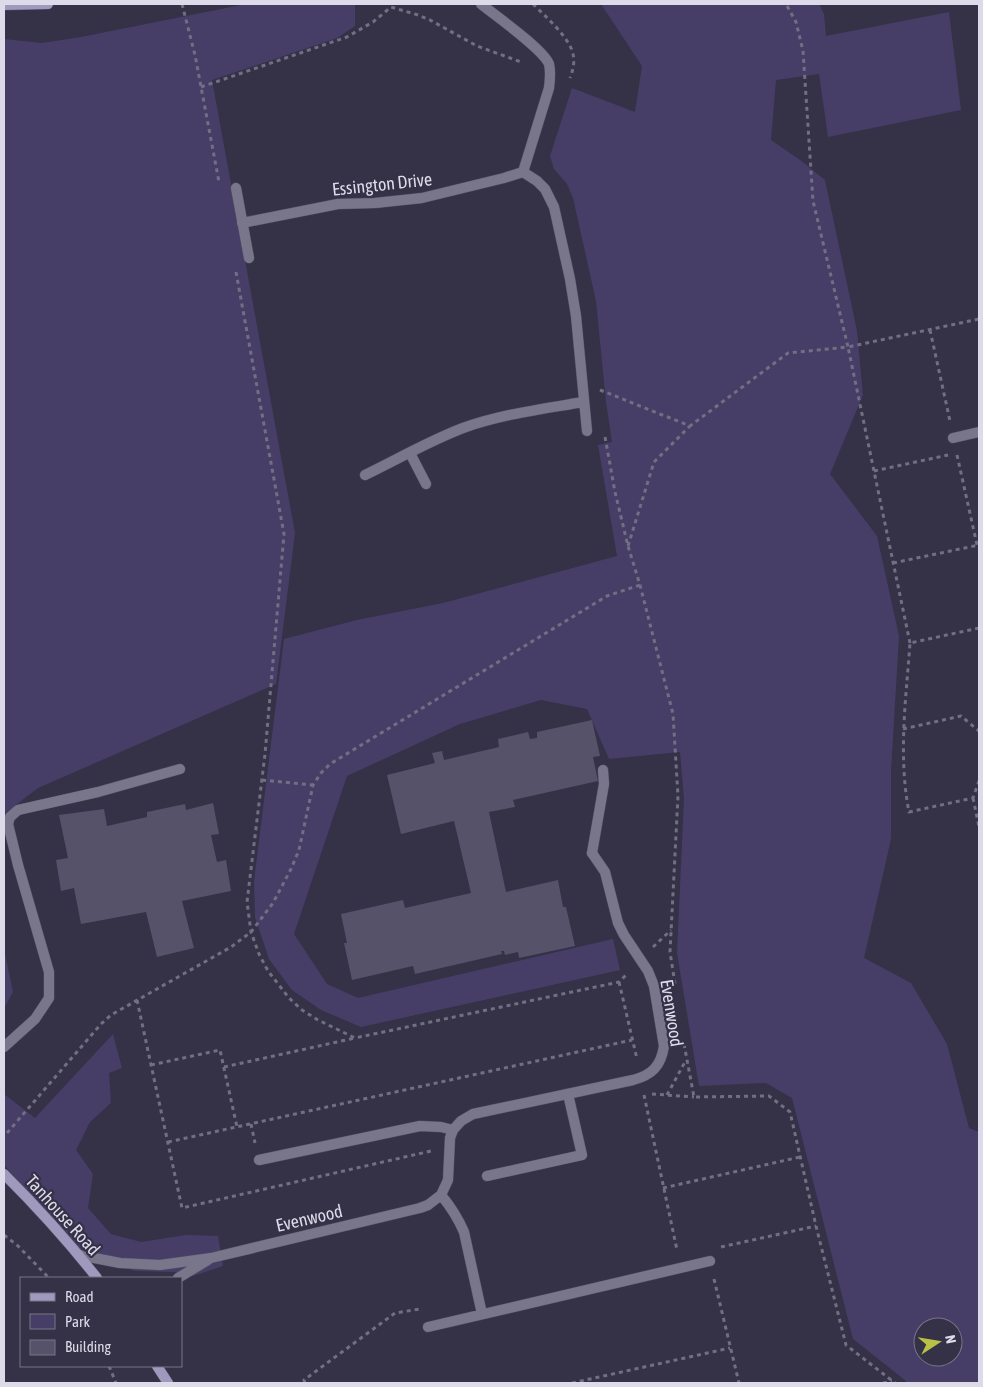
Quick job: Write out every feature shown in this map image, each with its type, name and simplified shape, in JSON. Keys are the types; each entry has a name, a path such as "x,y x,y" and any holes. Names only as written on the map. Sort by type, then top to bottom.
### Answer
{"street":[{"path":"4,5 44,4"},
{"path":"481,4 540,52 546,58 550,72 549,88 523,172 546,189 554,207 570,279 587,431"},
{"name":"Essington Drive","path":"242,223 338,204 422,198 523,172"},
{"path":"236,188 249,258"},
{"path":"366,475 438,438 464,428 515,414 584,402"},
{"path":"953,438 979,432"},
{"path":"410,453 426,484"},
{"path":"4,1048 35,1019 49,998 49,972 18,865 8,824 10,817 18,810 98,792 180,769"},
{"name":"Evenwood","path":"453,1130 461,1121 473,1114 640,1078 648,1075 657,1066 662,1056 664,1046 654,986 648,971 618,923 605,872 592,853 604,784 603,770"},
{"path":"486,1176 582,1155 568,1094"},
{"path":"259,1160 420,1126 441,1127 453,1130 449,1147 448,1180 441,1195 454,1211 464,1232 482,1314"},
{"name":"Tanhouse Road","path":"4,1174 42,1213 96,1277"},
{"name":"Evenwood","path":"79,1255 120,1263 160,1265 211,1258 420,1208 428,1205 441,1195"},
{"name":"Evenwood","path":"180,1277 211,1258"},
{"path":"428,1327 710,1261"},
{"path":"158,1367 168,1383"}],"path":[{"path":"182,4 201,87 219,185"},
{"path":"533,4 567,40 571,48 574,60 569,80"},
{"path":"786,4 796,22 803,51 813,201 848,347 910,643 903,730 905,793 909,812 973,798"},
{"path":"201,87 347,37 373,22 391,7 430,20 477,46 550,72"},
{"path":"234,263 284,534 262,780 247,902 251,932 268,971 289,998 302,1010 318,1020 355,1038"},
{"path":"628,546 654,462 690,426 788,353 848,347 979,319"},
{"path":"930,330 953,438"},
{"path":"599,398 598,389 690,426"},
{"path":"604,431 615,492 628,546 640,585 673,714 678,796 670,952 676,991"},
{"path":"874,471 957,453 978,545 893,563"},
{"path":"7,1133 101,1024 112,1015 231,947 251,932 273,904 291,869 299,850 313,785 330,764 607,596 640,585"},
{"path":"910,643 979,628"},
{"path":"903,730 961,716 979,731"},
{"path":"262,780 313,785"},
{"path":"979,781 973,798 979,827"},
{"path":"652,949 671,930"},
{"path":"224,1067 619,982 630,971"},
{"path":"619,982 637,1062"},
{"path":"168,1142 632,1040"},
{"path":"684,1040 694,1097"},
{"path":"151,1065 220,1050 237,1127"},
{"path":"667,1095 687,1060"},
{"path":"680,1268 644,1094 694,1097 769,1096 790,1112 846,1345 894,1382"},
{"path":"664,1188 800,1157"},
{"path":"739,1383 707,1250 816,1226"},
{"path":"4,1235 18,1246 48,1277"},
{"path":"305,1383 304,1380 395,1313 423,1308"},
{"path":"572,1383 730,1348"},
{"path":"108,1367 116,1383"},
{"path":"883,1383 894,1382"}],"green space":[{"path":"246,4 355,4 355,26 337,38 212,80 295,533 276,684 38,788 4,814 4,39 42,43"},
{"path":"601,4 819,4 824,14 826,36 949,12 961,110 828,137 819,74 776,80 771,140 825,180 857,331 863,395 830,474 877,536 899,636 891,771 891,839 864,958 911,983 947,1044 969,1128 979,1132 979,1383 906,1383 906,1381 853,1339 792,1098 766,1083 699,1086 677,953 684,799 680,752 609,759 587,709 541,700 460,724 347,776 294,934 327,984 358,998 613,939 620,970 361,1027 321,1010 292,990 269,959 255,917 254,881 284,639 357,620 443,603 617,556 598,445 612,442 596,301 573,198 567,184 554,169 550,156 572,88 635,112 642,66"},
{"path":"4,949 13,992 4,1008"},
{"path":"113,1034 122,1068 109,1073 111,1103 90,1122 76,1150 93,1174 88,1208 111,1234 141,1242 186,1235 218,1236 223,1266 193,1276 174,1272 135,1271 82,1252 4,1165 4,1094 35,1118"}],"building":[{"path":"592,720 600,756 593,757 598,781 513,800 515,807 489,812 506,892 558,880 563,907 566,907 575,946 519,958 518,952 505,955 504,951 501,951 502,954 415,974 413,966 352,980 344,943 347,943 341,914 403,900 405,908 471,893 454,821 401,834 387,775 435,763 432,753 442,751 444,760 499,747 498,739 528,732 530,739 537,738 537,732"},
{"path":"213,803 219,834 211,835 217,862 226,860 231,891 182,901 194,948 157,957 146,912 81,924 74,888 61,891 56,860 68,858 59,815 104,809 107,826 147,817 147,812 185,804 186,810"}]}
